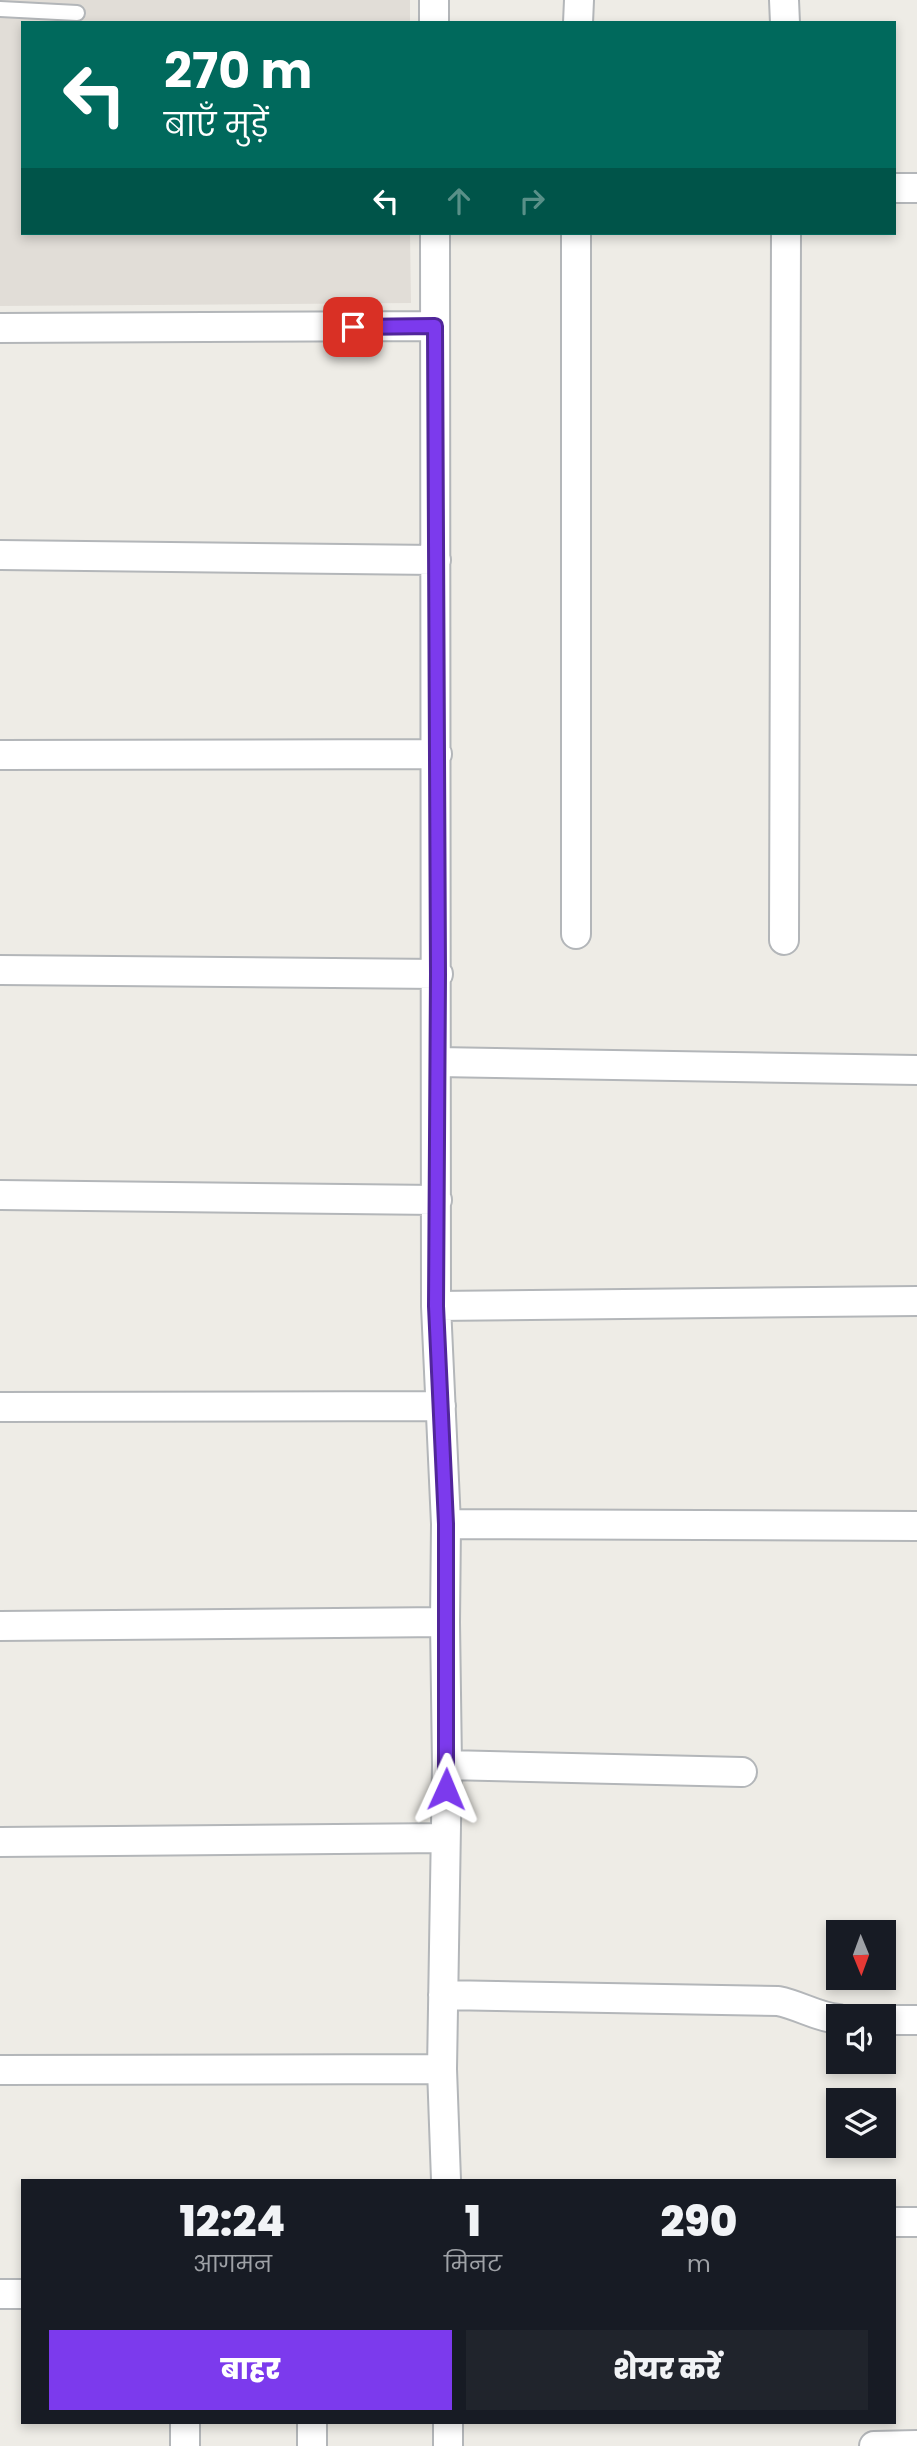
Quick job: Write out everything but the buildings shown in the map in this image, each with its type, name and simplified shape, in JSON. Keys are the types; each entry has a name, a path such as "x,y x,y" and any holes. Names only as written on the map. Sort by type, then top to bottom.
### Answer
{"street":[{"path":"434,0 434,21"},
{"path":"578,21 579,0"},
{"path":"785,0 785,21"},
{"path":"896,188 917,188"},
{"path":"435,235 438,974 436,1306 446,1524 442,2069 446,2179"},
{"path":"576,235 576,934"},
{"path":"783,940 786,235"},
{"path":"0,328 435,326"},
{"path":"0,555 436,560"},
{"path":"0,755 437,754"},
{"path":"0,970 438,974"},
{"path":"438,1062 917,1070"},
{"path":"0,1195 437,1200"},
{"path":"436,1306 917,1301"},
{"path":"0,1407 441,1406"},
{"path":"446,1524 917,1526"},
{"path":"0,1626 444,1622"},
{"path":"446,1765 741,1772"},
{"path":"0,1842 445,1838"},
{"path":"443,1995 778,2001 792,2003 826,2017"},
{"path":"896,2020 917,2020"},
{"path":"0,2070 442,2069"},
{"path":"896,2222 917,2222"},
{"path":"0,2294 21,2294"},
{"path":"185,2424 185,2446"},
{"path":"312,2446 313,2424"},
{"path":"448,2424 448,2446"},
{"path":"874,2446 917,2445"}],"lane":[{"path":"0,9 77,13"}],"shaded area":[{"path":"0,0 410,0 410,21 21,21 21,235 410,235 411,303 0,306"}],"route":[{"path":"353,327 435,326 438,974 436,1306 446,1524 446,1789"}]}
